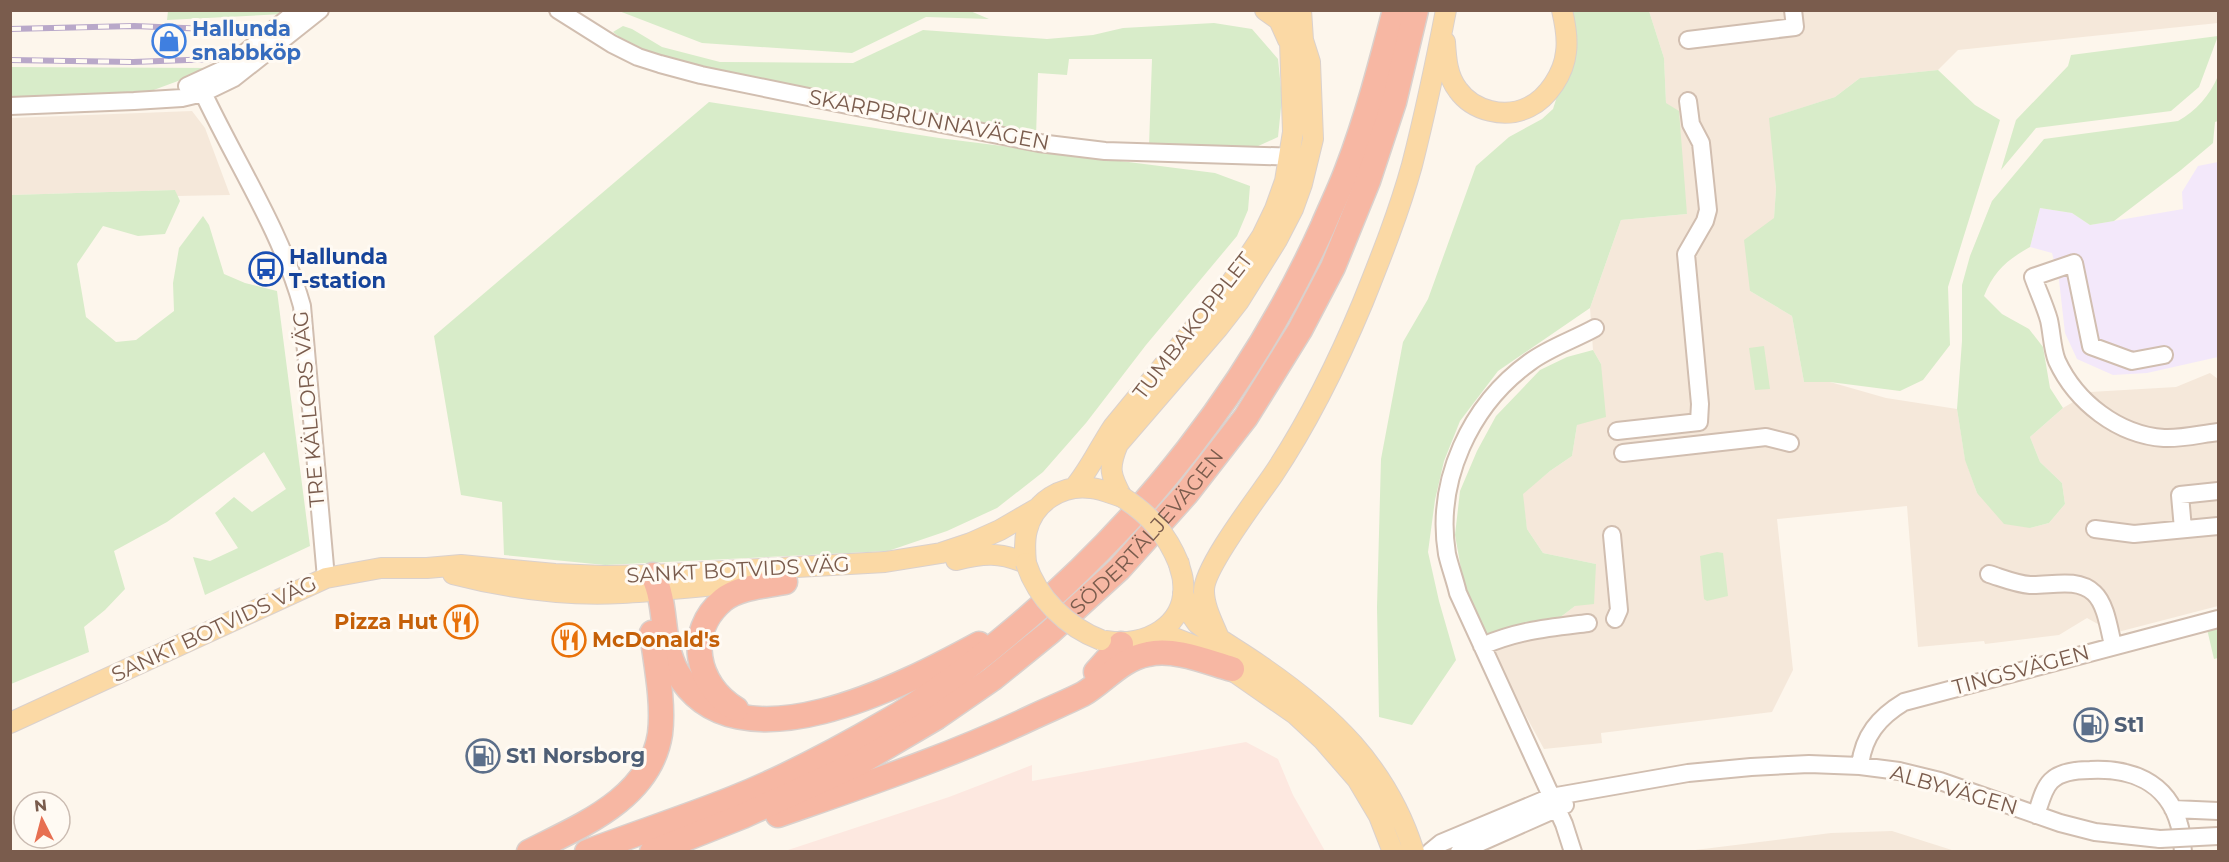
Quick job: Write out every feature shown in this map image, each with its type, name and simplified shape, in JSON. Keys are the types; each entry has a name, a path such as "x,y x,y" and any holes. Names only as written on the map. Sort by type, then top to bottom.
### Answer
{"highway":[{"path":"587,852 733,798 811,763 889,721 966,669 1029,618 1117,534 1190,448 1225,401 1269,333 1308,259 1347,172 1378,78 1395,10"},
{"name":"SÖDERTÄLJEVÄGEN","path":"652,852 743,816 859,763 937,717 992,679 1050,632 1119,569 1187,493 1246,417 1300,330 1333,267 1368,181 1394,102 1416,10"},
{"path":"754,719 732,707 707,680 699,661 699,643 712,611 725,599 743,590 785,582"},
{"path":"654,585 670,657 677,673 699,698 730,716 754,719 795,717 873,696 926,673 1029,618"},
{"path":"529,852 590,822 621,799 650,765 660,734 654,585"},
{"path":"1053,708 1092,677 1111,642"},
{"path":"671,852 700,844 938,759 1053,708 1083,693 1127,661 1151,653 1178,655 1232,669"}],"main road":[{"path":"1265,10 1279,20 1289,43"},
{"name":"TUMBAKOPPLET","path":"1112,489 1111,465 1118,444 1239,301 1277,240 1293,209 1302,184 1293,132 1289,10"},
{"name":"TUMBAKOPPLET","path":"1301,10 1303,40 1310,62"},
{"name":"TUMBAKOPPLET","path":"1074,488 1089,470 1113,427 1208,313 1249,255 1275,209 1299,157 1313,139 1310,10"},
{"path":"1445,16 1446,57 1450,75 1458,91 1471,103 1483,109 1514,111 1529,107 1544,95 1558,78 1566,52 1562,10"},
{"path":"1219,638 1205,602 1203,589 1206,577 1312,410 1342,351 1386,246 1411,167 1445,16"},
{"path":"1233,533 1183,588 1179,608 1166,628 1144,640 1111,642 1089,635 1070,623 1052,608 1038,588 1026,563 1026,532 1038,508 1061,491 1074,488 1112,489 1139,508 1165,535 1179,564 1183,588 1193,618 1207,630 1293,688 1359,749 1375,769 1390,794 1404,822 1414,852"},
{"name":"SANKT BOTVIDS VÄG","path":"654,585 915,558 941,553 1000,530 1038,508"},
{"name":"SANKT BOTVIDS VÄG","path":"10,723 326,578 381,568 461,565 604,576 654,585 785,582 897,571 981,554 1011,557 1026,563"},
{"path":"1155,636 1177,639 1200,648 1294,714 1323,740 1357,779 1374,808 1393,852"}],"street":[{"path":"10,106 182,98 243,56 298,10"},
{"path":"201,87 234,78 320,10"},
{"path":"1688,40 1795,27 1793,10"},
{"name":"SKARPBRUNNAVÄGEN","path":"559,12 638,57 670,67 712,78 1028,141 1105,151 1299,157"},
{"name":"TRE KÄLLORS VÄG","path":"201,87 278,240 302,306 326,578"},
{"path":"1617,431 1699,422 1700,404 1686,254 1705,221 1708,210 1701,143 1691,124 1688,101"},
{"path":"2164,355 2132,361 2091,346 2074,263 2033,277 2049,320 2056,359 2069,383 2092,408 2115,424 2147,436 2165,438 2218,432"},
{"path":"1573,852 1554,803 1458,593 1447,553 1445,520 1447,493 1454,467 1478,413 1495,393 1530,362 1594,328"},
{"path":"1623,453 1766,437 1790,443"},
{"path":"2183,529 2180,495 2218,491"},
{"path":"2095,529 2134,534 2218,526"},
{"path":"1612,535 1619,610 1615,619"},
{"path":"1989,574 2029,585 2072,583 2086,588 2094,593 2101,604 2113,645"},
{"name":"TINGSVÄGEN","path":"1860,766 1864,744 1877,722 1890,710 1904,702 2218,619"},
{"path":"1482,646 1528,630 1588,623"},
{"name":"ALBYVÄGEN","path":"1430,852 1441,843 1554,803 1616,785 1688,772 1809,764 1860,766 1899,771 2095,832 2160,839 2218,836"},
{"path":"2036,814 2048,784 2060,774 2108,769 2139,776 2157,789 2173,809 2180,825 2183,852"},
{"name":"ALBYVÄGEN","path":"1459,852 1554,803"},
{"path":"2173,809 2218,811"}],"shaded area":[{"path":"1649,11 2218,11 2218,23 1958,50 1938,70 1860,78 1835,97 1770,118 1776,189 1774,219 1750,291 1792,316 1804,382 1830,382 1886,398 1957,409 1965,459 1977,493 2030,528 2049,523 2065,504 2062,483 2040,462 2030,437 2063,408 2090,392 2176,387 2210,373 2218,379 2218,606 2114,633 2087,618 2059,635 1985,644 1984,641 1918,647 1907,506 1777,519 1793,670 1772,712 1601,733 1602,743 1544,749 1482,635 1520,624 1558,619 1575,606 1596,564 1543,553 1527,529 1522,494 1572,456 1577,425 1601,364 1593,350 1590,308 1621,220 1687,214 1666,103 1664,58"},
{"path":"192,111 205,128 230,195 177,196 175,190 11,195 10,118"},
{"path":"2218,162 2218,357 2147,373 2113,375 2077,359 2065,333 2059,280 2052,253 2030,247 2040,208 2072,213 2090,225 2183,209 2182,192 2198,166"},
{"path":"1246,742 1278,759 1293,795 1325,851 785,851 949,797 1032,765 1032,781"},
{"path":"1892,831 1955,851 1687,851 1831,833"}],"green space":[{"path":"968,10 989,19 926,17 852,53 702,43 619,11"},
{"path":"168,11 289,11 284,14 167,20"},
{"path":"1569,11 1649,11 1664,58 1666,103 1679,111 1687,214 1621,220 1590,308 1498,371 1460,421 1444,461 1435,500 1428,552 1456,660 1412,725 1379,717 1377,607 1381,459 1403,342 1428,299 1476,166 1509,137 1542,119 1553,109 1576,37"},
{"path":"1214,23 1252,29 1278,59 1282,98 1278,137 1256,147 1149,146 1152,59 1069,59 1067,75 1038,73 1036,137 641,54 613,32 623,26 662,47 720,62 853,63 923,30 1047,39 1093,35 1123,28"},
{"path":"2218,36 2199,87 2171,111 2036,128 2001,170 2016,120 2068,66 2071,55"},
{"path":"10,67 213,68 151,91 101,96 11,99"},
{"path":"1938,70 1975,105 2000,120 1948,287 1950,345 1923,380 1900,391 1830,382 1804,382 1792,316 1750,291 1744,240 1774,218 1776,189 1769,118 1835,97 1860,78"},
{"path":"2218,76 2218,121 2215,122 2213,143 2114,221 2090,225 2072,213 2040,208 2030,247 2002,267 1988,287 1984,296 2002,314 2029,329 2043,347 2050,388 2063,408 2030,437 2040,462 2062,483 2065,504 2049,523 2030,528 2004,524 1977,493 1965,460 1957,409 1962,341 1962,285 1970,256 1992,201 2044,139 2178,121 2202,102"},
{"path":"709,102 939,138 1215,173 1250,186 1248,210 1237,236 1146,345 1086,423 1043,472 997,508 947,531 888,551 605,565 504,555 502,502 461,495 434,336"},
{"path":"175,190 180,201 165,234 138,236 103,226 77,264 86,317 116,342 136,340 174,311 173,283 179,248 203,216 209,225 224,274 245,283 277,291 310,546 205,595 193,557 210,561 238,548 215,513 234,497 252,512 286,489 264,452 167,522 114,551 125,589 105,610 84,627 89,652 11,684 11,195"},
{"path":"1764,346 1770,389 1755,390 1749,348"},
{"path":"1593,350 1601,364 1606,417 1577,425 1572,456 1523,494 1527,529 1543,553 1596,564 1594,604 1575,606 1558,619 1520,624 1482,635 1463,580 1455,535 1460,491 1477,451 1496,416 1540,370 1567,357"},
{"path":"1723,553 1728,596 1707,601 1704,599 1700,556"},
{"path":"2218,626 2218,658 2214,659 2207,629"}],"railway":[{"path":"10,29 134,26 233,30"},
{"path":"10,60 133,62 215,59"}],"place":[{"name":"Hallunda snabbköp","path":"169,41"},
{"name":"Hallunda T-station","path":"266,269"},
{"name":"Pizza Hut","path":"461,622"},
{"name":"McDonald's","path":"569,640"},
{"name":"St1","path":"2091,725"},
{"name":"St1 Norsborg","path":"483,756"}]}
